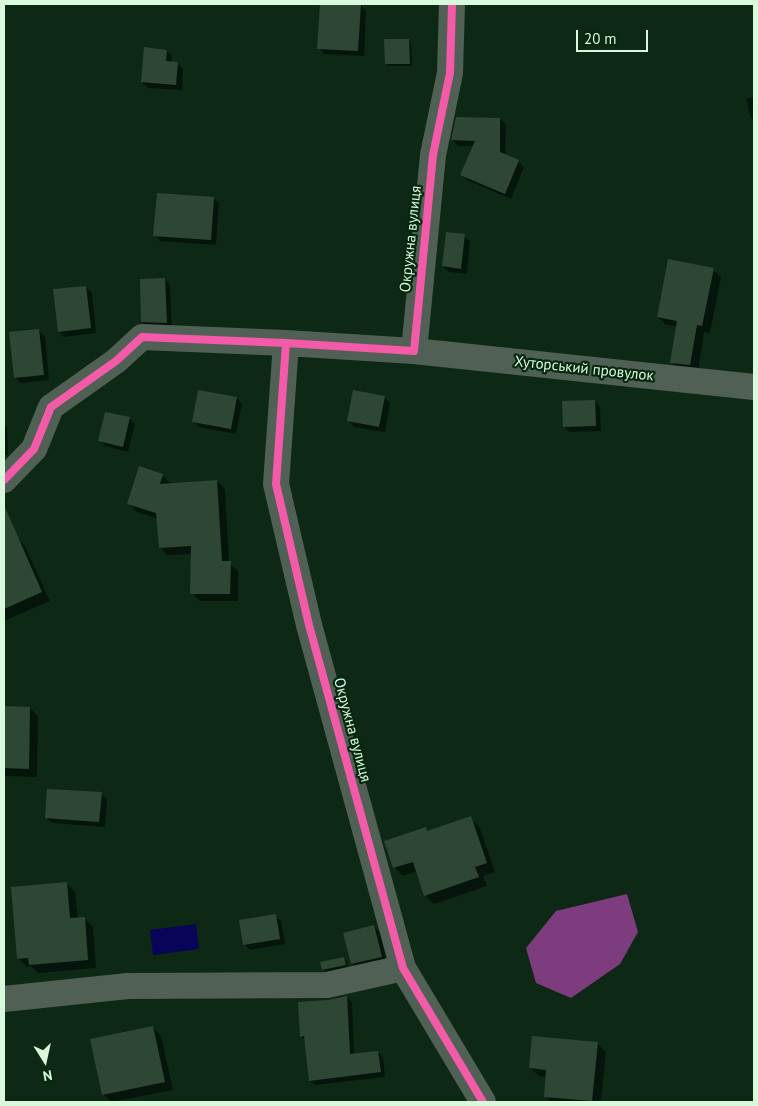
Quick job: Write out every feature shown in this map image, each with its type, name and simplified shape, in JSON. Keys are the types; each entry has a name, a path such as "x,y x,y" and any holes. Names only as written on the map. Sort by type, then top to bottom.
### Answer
{"street":[{"name":"Окружна вулиця","path":"414,351 433,154 450,73 452,4"},
{"path":"4,480 34,449 51,407 116,361 142,337 414,351"},
{"name":"Окружна вулиця","path":"286,343 276,484 308,625 403,968 483,1102"},
{"name":"Хуторський провулок","path":"414,351 754,386"},
{"path":"4,999 128,986 327,985 403,968"}],"shaded area":[{"path":"627,894 638,932 620,964 571,998 536,983 526,948 556,911"},
{"path":"196,924 199,949 153,955 150,930"}],"building":[{"path":"320,4 361,4 358,51 317,49"},
{"path":"384,39 409,39 410,64 385,64"},
{"path":"144,47 167,50 166,61 178,62 176,85 141,82"},
{"path":"456,117 500,118 500,152 519,160 505,194 460,175 475,141 451,140"},
{"path":"157,193 214,197 211,240 153,236"},
{"path":"446,232 465,234 461,269 442,266"},
{"path":"668,259 714,268 702,326 697,325 690,365 670,363 677,321 657,317"},
{"path":"165,278 167,323 141,322 140,279"},
{"path":"86,286 91,328 58,332 53,289"},
{"path":"39,329 44,375 14,378 9,332"},
{"path":"198,390 237,397 231,429 192,422"},
{"path":"353,390 385,396 379,427 347,421"},
{"path":"595,400 596,426 563,427 562,401"},
{"path":"105,412 130,417 123,447 98,441"},
{"path":"139,466 163,474 160,484 217,480 222,561 231,561 230,594 190,594 191,546 159,548 156,513 127,504"},
{"path":"4,505 42,592 4,609"},
{"path":"4,706 30,707 29,769 4,768"},
{"path":"47,789 102,792 99,822 45,818"},
{"path":"471,816 487,863 475,867 479,877 424,896 413,862 393,868 384,841 426,827 427,831"},
{"path":"67,882 70,918 85,917 88,960 29,965 28,958 17,959 11,887"},
{"path":"276,914 280,939 243,945 239,920"},
{"path":"374,925 382,957 351,964 343,933"},
{"path":"344,957 346,965 322,970 320,962"},
{"path":"347,996 350,1054 378,1051 381,1072 309,1081 304,1036 300,1037 298,1002 328,1000"},
{"path":"153,1026 165,1082 102,1095 90,1039"},
{"path":"532,1036 598,1042 592,1101 544,1097 546,1070 529,1068"}],"cycle path":[{"path":"4,480 34,449 51,407 116,361 142,337 414,351 433,155 450,73 452,4"},
{"path":"286,343 276,484 309,625 403,968 483,1102"}]}
